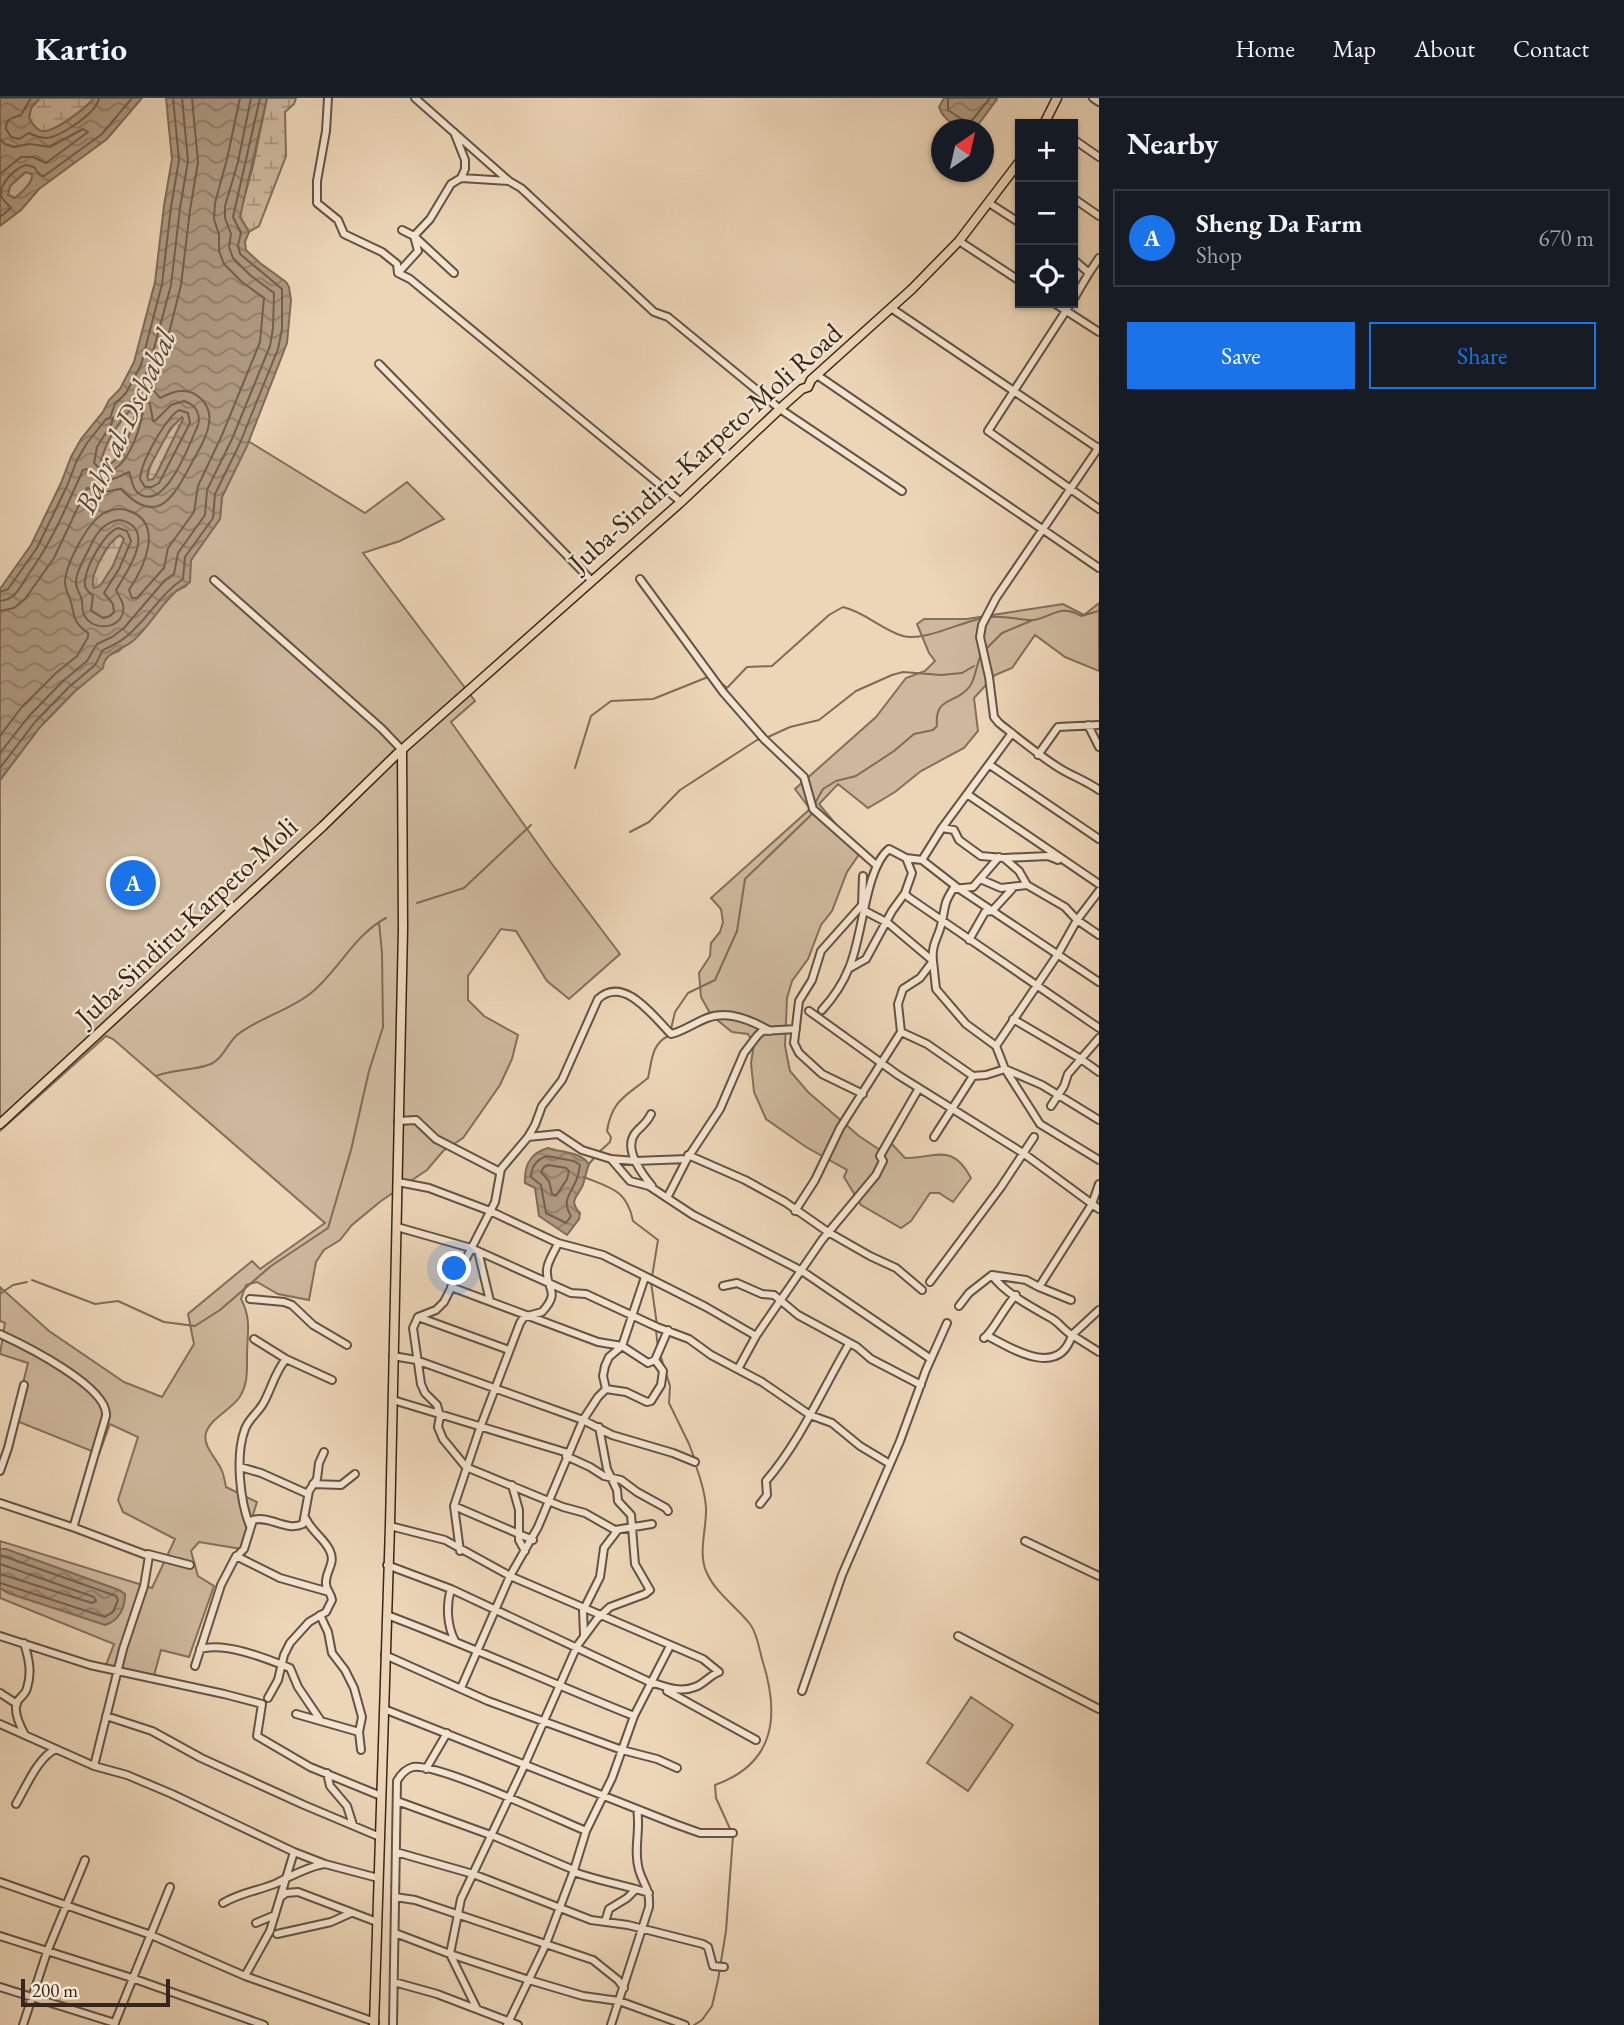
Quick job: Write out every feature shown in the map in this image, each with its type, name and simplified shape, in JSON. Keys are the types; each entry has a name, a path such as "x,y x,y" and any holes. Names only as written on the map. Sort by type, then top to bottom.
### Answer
{"main road":[{"path":"1049,119 1057,98"},
{"name":"Juba-Sindiru-Karpeto-Moli Road","path":"402,750 468,688 681,502 780,408 808,387 817,375 959,241 1015,169"},
{"path":"374,2023 390,1525 404,917 402,750"},
{"name":"Juba-Sindiru-Karpeto-Moli","path":"0,1124 402,750"}],"street":[{"path":"328,98 326,131 317,181 317,203 338,220 345,236 388,256 397,264 398,272"},
{"path":"415,98 509,181 521,188 654,312 668,317 780,408 902,491"},
{"path":"1093,98 1099,102"},
{"path":"454,132 465,160 461,178"},
{"path":"1078,142 1099,157"},
{"path":"414,236 440,206 451,184 461,178 509,181"},
{"path":"1078,201 1099,216"},
{"path":"989,203 1015,220"},
{"path":"402,230 414,236 454,273"},
{"path":"398,272 418,251 414,236"},
{"path":"959,241 1015,278"},
{"path":"1078,291 1099,258"},
{"path":"1078,263 1089,273"},
{"path":"398,272 484,338 681,502"},
{"path":"891,308 1098,448 996,598 979,637 989,677 994,717 1038,754 1099,790"},
{"path":"1063,308 1099,332"},
{"path":"1066,310 988,431 1099,509"},
{"path":"379,364 592,581"},
{"path":"817,375 1099,568"},
{"path":"640,579 723,692 764,739 804,777 813,809 876,865"},
{"path":"214,580 382,729 402,750"},
{"path":"1088,725 1099,747"},
{"path":"1038,754 1058,727 1099,725"},
{"path":"922,860 942,828 1012,733"},
{"path":"990,765 1099,839"},
{"path":"942,828 954,830 959,840 981,856 1048,856 1068,863 1099,884 967,794"},
{"path":"822,1010 850,968 876,865 881,855 889,849 906,858 922,860 958,888 1099,982"},
{"path":"1002,857 973,887 953,889 942,907 942,921 932,948 936,989 966,1024 996,1046 1004,1069 1040,1124 1099,1160"},
{"path":"1002,857 1019,871 1027,885 1065,907 1077,920 1099,935"},
{"path":"850,968 866,959 905,892 912,873 906,858"},
{"path":"863,876 862,905 821,951 812,980 799,1001 794,1043 799,1054 808,1063 834,1081 863,1094"},
{"path":"980,879 1001,888 1027,885"},
{"path":"969,940 985,912 992,911 1013,888"},
{"path":"996,1046 1058,954 1077,920 1099,891"},
{"path":"905,892 908,897 969,940 1099,1028"},
{"path":"865,911 888,923 933,961"},
{"path":"794,1210 815,1180 836,1142 840,1128 901,1032 898,1004 903,989 920,978 933,961"},
{"path":"617,1531 579,1510 563,1507 466,1467 443,1439 438,1427 440,1416 437,1405 425,1393 421,1384 413,1328 418,1317 436,1310 444,1302 475,1250 496,1196 500,1172 528,1137 542,1107 562,1080 598,999 606,992 615,990 631,996 671,1034 707,1018 723,1015 746,1020 770,1031"},
{"path":"809,1012 919,1088 1023,1153 1099,1209"},
{"path":"1013,1019 1099,1072"},
{"path":"667,1198 688,1157 720,1109 751,1042 762,1031 796,1029"},
{"path":"901,1032 927,1044 973,1076 1004,1069 1059,1094 1099,1120"},
{"path":"1051,1106 1068,1074 1099,1038"},
{"path":"934,1137 973,1076"},
{"path":"738,1369 756,1336 828,1232 876,1175 883,1161 880,1156 919,1088"},
{"path":"652,1114 645,1126 632,1138 635,1161 653,1188"},
{"path":"398,1121 416,1120 436,1139 500,1172"},
{"path":"528,1137 558,1134 582,1150 611,1159 635,1161 688,1157 745,1180 785,1202 828,1232 896,1268 922,1290"},
{"path":"930,1282 1034,1137"},
{"path":"611,1159 630,1181 653,1188 693,1215 802,1271 931,1359"},
{"path":"398,1182 429,1188 491,1211 558,1243 603,1255 706,1307 756,1336"},
{"path":"1039,1287 1092,1204 1099,1184"},
{"path":"397,1227 475,1250 571,1293 586,1294 631,1316 689,1339 711,1355 782,1395 810,1416 832,1423 860,1446 890,1464"},
{"path":"460,1551 454,1506 466,1467 522,1319 542,1312 553,1293 547,1269 558,1243"},
{"path":"475,1250 490,1301"},
{"path":"992,1275 1039,1313 1051,1318 1099,1352"},
{"path":"959,1306 969,1293 992,1275 1026,1280 1071,1300"},
{"path":"606,1389 603,1376 605,1366 609,1357 622,1346 645,1277"},
{"path":"723,1286 737,1283 762,1294 774,1295 798,1315 920,1385"},
{"path":"451,1287 598,1342 622,1346 648,1363 655,1360"},
{"path":"1016,1296 986,1337 1037,1359 1049,1359 1067,1349 1072,1335 1099,1310"},
{"path":"250,1299 292,1305 313,1325 347,1345"},
{"path":"418,1317 509,1350"},
{"path":"802,1691 842,1575 947,1323"},
{"path":"655,1360 668,1330"},
{"path":"0,1334 69,1371 105,1404 106,1416 73,1521 75,1528"},
{"path":"254,1339 286,1359 332,1380"},
{"path":"760,1504 767,1494 766,1480 781,1463 810,1416 849,1343"},
{"path":"393,1356 416,1360 495,1387 583,1420 612,1435 695,1462"},
{"path":"250,1528 243,1505 240,1467 244,1432 263,1404 275,1374 286,1359"},
{"path":"606,1389 626,1392 647,1402 651,1401 663,1377 663,1371 655,1360"},
{"path":"0,1471 24,1385"},
{"path":"461,1688 510,1576 533,1540 583,1420 606,1389"},
{"path":"393,1400 567,1455 604,1476 621,1480 668,1511"},
{"path":"477,2009 450,1954 461,1899 577,1646 601,1615 617,1603 650,1590 635,1564 631,1515 618,1501 599,1427"},
{"path":"298,1527 304,1522 308,1494 317,1479 324,1452"},
{"path":"240,1467 261,1473 308,1494"},
{"path":"313,1484 341,1485 355,1474"},
{"path":"512,1485 519,1510 518,1533 525,1551"},
{"path":"0,1503 190,1566"},
{"path":"454,1506 533,1540"},
{"path":"195,1666 221,1585 236,1556 244,1549 250,1528 257,1518 313,1532"},
{"path":"268,1698 278,1680 284,1655 295,1636 328,1609 332,1600 326,1584 332,1554 305,1518"},
{"path":"584,1635 584,1608 600,1577 602,1554 608,1541 617,1531 652,1524"},
{"path":"390,1525 445,1541 510,1576 703,1659 719,1672 697,1687 676,1691 651,1682"},
{"path":"607,1526 608,1541"},
{"path":"1025,1541 1099,1576"},
{"path":"94,1766 129,1627 144,1586 148,1554"},
{"path":"236,1556 276,1577 331,1593"},
{"path":"387,1565 451,1590 577,1646 651,1682 755,1740"},
{"path":"451,1590 447,1601 449,1626 455,1640"},
{"path":"320,1615 328,1632 332,1653 352,1683 362,1717 359,1732 361,1750"},
{"path":"387,1615 455,1640 634,1716"},
{"path":"0,1636 118,1672 262,1704 257,1735 310,1767 382,1796"},
{"path":"958,1636 1099,1709"},
{"path":"24,1643 30,1673 27,1690 17,1704 18,1720 24,1735"},
{"path":"508,2023 560,1910 586,1831 604,1794 634,1716 670,1646"},
{"path":"200,1649 230,1648 292,1670 298,1686 321,1721"},
{"path":"385,1656 488,1701 677,1768"},
{"path":"0,1693 17,1704"},
{"path":"384,1709 700,1833 733,1833"},
{"path":"296,1714 359,1732"},
{"path":"106,1716 152,1731 201,1758 380,1837"},
{"path":"0,1724 94,1766 127,1775 172,1794 294,1852 325,1864 379,1878"},
{"path":"426,1769 447,1733"},
{"path":"16,1804 41,1762 56,1749"},
{"path":"393,2025 397,1781 401,1773 410,1768 426,1769 468,1782 586,1831"},
{"path":"327,1773 330,1786 347,1806 353,1825"},
{"path":"397,1801 491,1835 599,1881 649,1893"},
{"path":"611,2025 649,1907 649,1893 637,1858 639,1824 636,1809"},
{"path":"245,1976 264,1945 294,1852"},
{"path":"396,1852 473,1874 560,1910 706,1945 710,1960 720,1968"},
{"path":"23,2025 47,1952 85,1860"},
{"path":"223,1903 239,1894 325,1864"},
{"path":"0,1882 151,1935 245,1976 374,2023"},
{"path":"268,1886 282,1893 298,1892 377,1922"},
{"path":"0,1987 115,2024 170,1887"},
{"path":"605,1922 609,1909 627,1898 636,1888"},
{"path":"395,1897 415,1900 593,1960 624,1988"},
{"path":"277,1934 331,1923 351,1913"},
{"path":"256,1923 275,1915"},
{"path":"395,1933 529,1980 583,1996 620,2001 685,2025"},
{"path":"0,1936 132,1978 264,2025"},
{"path":"394,1982 518,2025"}],"green space":[{"path":"40,98 94,98 61,125 41,131 29,118 31,108"},
{"path":"267,98 296,98 294,104 285,112 286,156 259,226 249,232 240,217 241,209"},
{"path":"26,172 32,174 27,187 15,198 8,195 10,186"},
{"path":"132,408 136,411 126,442 118,457 106,466 101,461 106,446 117,426"},
{"path":"182,417 154,479 148,481 160,447"},
{"path":"248,441 365,513 407,482 444,519 400,541 363,553 475,701 451,722 620,954 569,999 547,981 516,931 501,929 468,976 468,1000 484,1016 518,1035 512,1059 500,1085 463,1138 443,1151 427,1170 381,1201 352,1225 340,1240 324,1250 316,1262 309,1300 278,1294 257,1282 246,1285 241,1299 247,1313 248,1327 245,1383 239,1398 212,1423 205,1438 222,1471 226,1487 257,1502 242,1549 199,1542 191,1551 198,1576 214,1586 189,1657 161,1650 153,1679 106,1665 114,1644 0,1598 0,1541 152,1588 175,1539 123,1512 118,1500 138,1437 110,1424 99,1454 14,1420 28,1363 0,1354 5,1323 0,1321 0,1287 49,1331 124,1382 162,1397 194,1344 188,1314 252,1261 260,1269 325,1223 113,1039 106,1036 0,1131 0,780 40,727 102,668 106,658 119,651 176,591 186,586 191,560 220,519 222,497"},
{"path":"120,535 124,539 113,566 100,587 94,588 94,576 100,560 110,544"},
{"path":"1099,603 1099,671 1065,657 1035,635 1012,668 995,675 974,698 978,731 964,748 921,771 895,792 868,808 838,784 819,804 860,853 847,872 832,911 821,925 808,959 792,981 787,998 785,1046 790,1071 808,1092 859,1136 880,1150 889,1141 905,1158 942,1154 957,1160 964,1167 971,1178 953,1202 939,1193 930,1193 911,1221 901,1228 861,1205 844,1177 847,1170 806,1147 766,1119 754,1092 751,1063 754,1044 748,1034 732,1032 711,1015 701,997 699,973 710,956 711,943 720,932 723,922 721,909 711,898 810,809 795,789 876,717 906,678 925,671 935,661 917,624 924,619 967,619 1063,604 1084,615"},
{"path":"971,1697 1013,1725 968,1791 927,1763"}],"water":[{"path":"0,98 40,98 31,108 29,118 35,127 46,131 77,114 94,98 142,98 107,139 39,189 21,210 0,226","holes":["25,172 32,174 29,184 18,196 15,198 8,195 10,186"]},
{"path":"166,98 267,98 240,217 249,232 245,242 246,250 289,287 291,300 287,343 247,446 222,497 220,519 191,560 190,582 176,591 139,635 110,655 103,668 74,692 40,727 0,780 0,589 31,545 81,439 120,389 134,362 155,282 172,159","holes":["132,408 136,411 126,443 118,457 106,466 101,461 106,446 117,426","182,417 157,473 153,479 148,480 149,468 170,429","120,535 124,539 113,566 100,586 94,588 96,568"]},
{"path":"944,98 997,99 982,119 947,119 939,107"},
{"path":"548,1148 575,1155 589,1164 575,1200 580,1213 579,1219 567,1235 539,1216 535,1188 525,1183 529,1161"},
{"path":"0,1549 119,1590 125,1594 120,1613 105,1625 8,1593 0,1588"}],"waterway":[{"path":"718,680 727,688 747,667 772,666 829,615 843,607 895,633 912,637 932,634 984,618"},
{"path":"990,617 1034,620 1062,611 1081,616 1099,611"},
{"path":"985,650 1002,633 1033,620"},
{"path":"814,805 823,789 836,781 856,776 914,734 933,730 937,726 939,709 970,686 981,655"},
{"path":"768,737 790,727 819,720 856,691 892,675 903,672 941,675 962,673 974,666"},
{"path":"575,768 591,716 611,701 653,699 708,677"},
{"path":"630,832 649,822 680,790 757,740 763,739"},
{"path":"671,1029 675,1012 688,993 715,980 737,931 745,879 813,810"},
{"path":"417,903 464,888 531,825"},
{"path":"156,1076 213,1063 245,1029 311,993 356,943 386,918"},
{"path":"32,1280 95,1304 118,1301 164,1322 195,1326 220,1310 271,1266 328,1228 383,1027 379,922"},
{"path":"598,1153 610,1142 611,1137 607,1131 616,1105 648,1078 655,1049 668,1036"},
{"path":"589,1164 594,1158"},
{"path":"584,1177 622,1196 633,1221 658,1240 652,1277"},
{"path":"0,1294 13,1285 27,1282"},
{"path":"651,1282 657,1325"},
{"path":"656,1330 658,1349"},
{"path":"660,1354 670,1386 669,1403 695,1460"},
{"path":"696,1466 705,1502 703,1556 706,1571 715,1586 752,1628 758,1641 771,1699 768,1735 761,1750 751,1764 735,1776 715,1785 716,1798 731,1831"},
{"path":"694,2025 702,2020 712,2006 718,1980 726,1931 733,1836"}],"place":[{"name":"Sheng Da Farm","path":"133,883"}],"water label":[{"name":"Bahr al-Dschabal","path":"125,421"}]}
